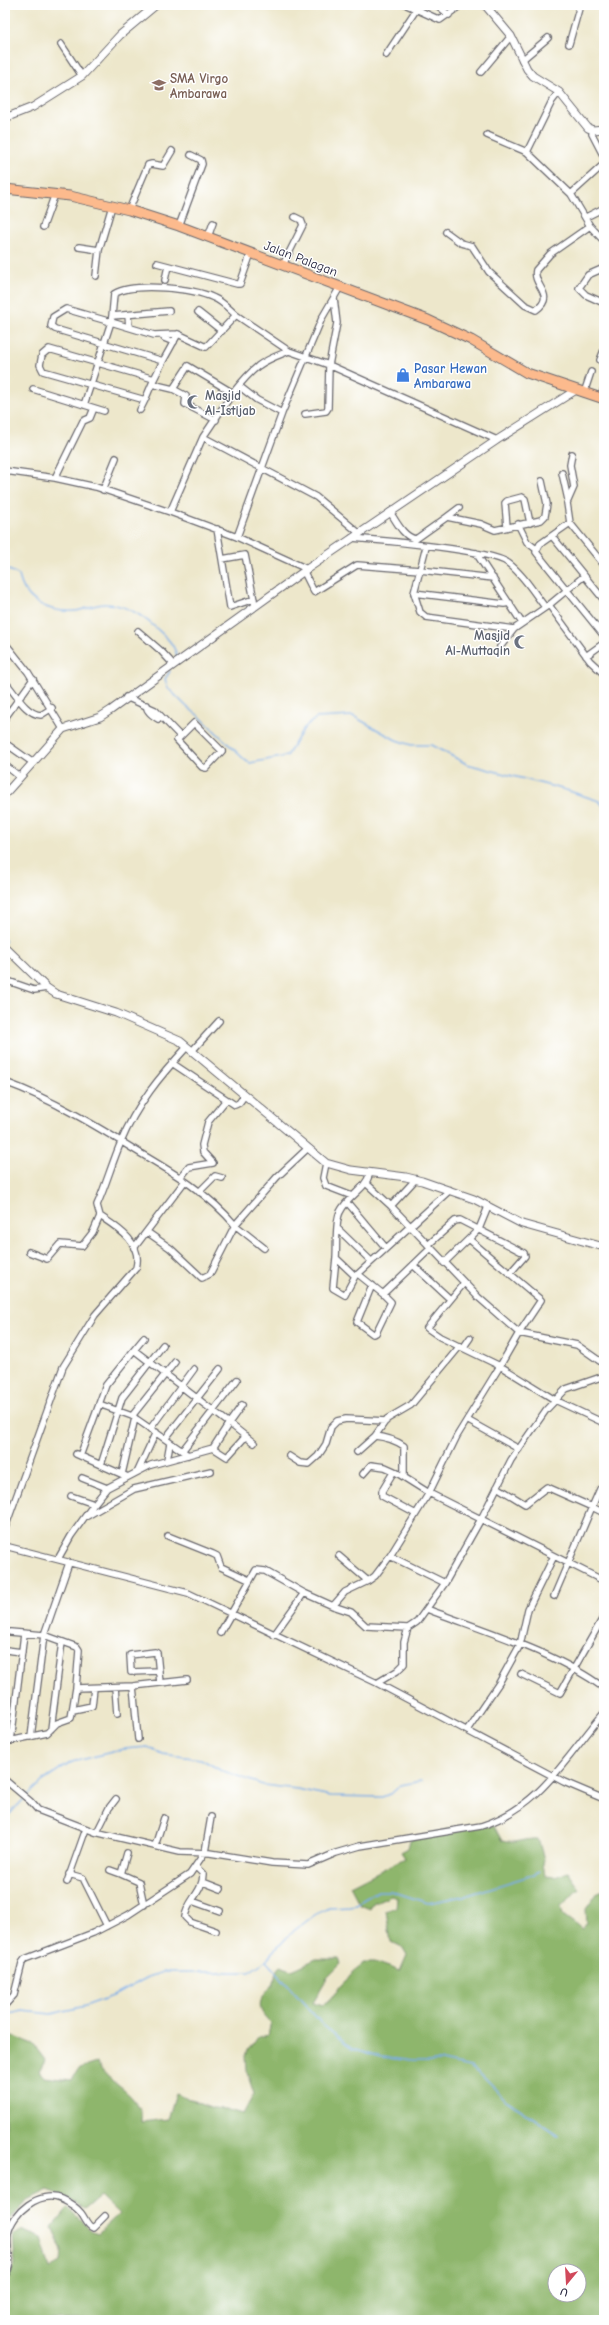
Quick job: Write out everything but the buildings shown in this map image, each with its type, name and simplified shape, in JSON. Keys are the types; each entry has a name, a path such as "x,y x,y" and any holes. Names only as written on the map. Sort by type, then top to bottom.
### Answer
{"main road":[{"name":"Jalan Palagan","path":"5,189 55,194 112,206 179,226 447,327 527,373 602,399"}],"street":[{"path":"7,115 33,107 82,76 120,35 156,5"},
{"path":"437,5 449,15"},
{"path":"409,6 440,20 449,15 460,5"},
{"path":"485,5 511,36 522,60 533,76 559,92 588,128 593,130 604,129"},
{"path":"569,44 580,5"},
{"path":"386,55 416,10"},
{"path":"481,72 511,36"},
{"path":"522,60 548,38"},
{"path":"61,44 82,76"},
{"path":"527,152 552,101 559,92"},
{"path":"593,130 592,134 604,155"},
{"path":"487,135 527,152 571,194 586,216 590,226 604,241"},
{"path":"129,210 148,166 152,164 163,166 172,151"},
{"path":"179,226 202,164 201,160 191,155"},
{"path":"571,194 604,164"},
{"path":"44,227 55,194"},
{"path":"96,276 99,250 112,206"},
{"path":"586,216 604,208"},
{"path":"283,265 302,225 301,220 295,217"},
{"path":"208,237 213,223"},
{"path":"446,232 461,244 472,246 489,272 526,305 536,310 544,303 545,296 536,278 536,270 550,254 590,226"},
{"path":"79,247 99,250"},
{"path":"158,263 231,283 240,284 252,253"},
{"path":"165,280 168,266"},
{"path":"604,268 588,275 579,288 586,295 604,303"},
{"path":"237,537 282,413 322,318 340,287"},
{"path":"84,405 112,319 114,294 147,288 203,294 216,298 236,315 289,351 329,365 497,440"},
{"path":"305,414 326,411 328,408 329,365 337,323 334,298"},
{"path":"163,361 52,328 52,319 58,312 66,309 112,319 129,327 154,335 178,334 206,347 236,315"},
{"path":"112,319 128,314 168,311"},
{"path":"198,312 222,331"},
{"path":"128,314 129,327"},
{"path":"140,410 163,361 178,334"},
{"path":"164,335 164,338 174,342"},
{"path":"145,400 41,369 42,355 48,348 173,389 187,396 185,404 216,420"},
{"path":"604,350 600,360 604,363"},
{"path":"170,512 204,438 233,393 258,366 289,351"},
{"path":"173,389 188,366 233,393"},
{"path":"5,794 63,729 100,716 177,662 255,602 305,570 497,440 580,392 591,372"},
{"path":"239,386 257,400 282,413"},
{"path":"602,399 604,388"},
{"path":"33,389 104,411"},
{"path":"55,478 84,420 90,418 94,408"},
{"path":"204,438 316,497 359,533"},
{"path":"568,500 574,487 570,464 572,454"},
{"path":"103,490 116,458"},
{"path":"5,471 55,478 103,490 217,529 305,570 311,589 316,592 357,565 493,578"},
{"path":"562,473 568,500 570,522 604,565"},
{"path":"447,517 481,524 495,530 541,520 545,516 547,504 542,480"},
{"path":"507,527 505,503 507,501 522,497 525,499 530,523"},
{"path":"390,512 407,536 416,539 459,508"},
{"path":"536,549 570,522"},
{"path":"518,524 527,542 536,549 537,554 604,636"},
{"path":"217,529 230,607 255,602"},
{"path":"552,536 604,600"},
{"path":"352,538 476,553 501,559 509,563 547,606 586,656 604,674"},
{"path":"426,547 414,593 422,615 430,619 514,629"},
{"path":"476,553 522,623"},
{"path":"222,559 245,555 255,602"},
{"path":"500,647 514,629 547,606 584,576"},
{"path":"414,593 504,604 510,603"},
{"path":"138,631 162,652 177,662"},
{"path":"5,643 33,679 52,708 63,729"},
{"path":"586,656 604,643"},
{"path":"5,718 33,679"},
{"path":"5,682 18,699 39,715 52,708"},
{"path":"126,697 146,705 160,716 180,736"},
{"path":"194,723 217,745 221,754 208,768 205,768 177,740 180,736 194,723"},
{"path":"5,743 32,762"},
{"path":"5,765 20,777"},
{"path":"5,947 47,988 63,998 116,1013 169,1035 190,1049 326,1163 336,1167 416,1179 450,1190 534,1228 604,1247"},
{"path":"5,980 34,990 47,988"},
{"path":"30,1252 44,1260 48,1258 60,1244 82,1246 93,1232 100,1216 98,1205 121,1141 156,1081 172,1063 190,1049 219,1021"},
{"path":"172,1063 226,1100 237,1105 245,1095"},
{"path":"5,1082 81,1118 183,1179 264,1248"},
{"path":"134,1248 190,1167 213,1163 203,1152 202,1145 208,1122 226,1100"},
{"path":"146,1232 170,1248 202,1278 210,1274 235,1224 277,1177 308,1148"},
{"path":"326,1163 323,1178 326,1186 352,1196"},
{"path":"370,1173 367,1184 352,1196 340,1211 333,1288 345,1295 357,1275 450,1190"},
{"path":"199,1192 215,1176 222,1178"},
{"path":"391,1206 416,1179"},
{"path":"367,1184 410,1225 464,1283 519,1333 577,1345 604,1364"},
{"path":"347,1202 386,1248"},
{"path":"444,1263 470,1240 479,1229 488,1207"},
{"path":"5,1528 63,1367 95,1316 136,1268 137,1263 134,1248 124,1231 100,1216"},
{"path":"383,1294 456,1220 479,1229 524,1254 510,1273"},
{"path":"338,1230 371,1261"},
{"path":"333,1606 347,1590 368,1581 375,1576 390,1556 429,1493 467,1420 519,1333 541,1300 470,1240"},
{"path":"336,1258 372,1285 391,1302 376,1333 373,1334 357,1322 372,1285"},
{"path":"413,1264 450,1299"},
{"path":"464,1283 427,1328 500,1366 554,1400 604,1423"},
{"path":"99,1404 106,1385 144,1338"},
{"path":"357,1452 375,1436 386,1421 411,1405 470,1338"},
{"path":"101,1465 122,1398 163,1345"},
{"path":"134,1350 254,1443"},
{"path":"122,1474 133,1417 175,1362"},
{"path":"150,1429 194,1369"},
{"path":"167,1460 168,1441 196,1398 220,1369"},
{"path":"220,1633 249,1580 256,1570 260,1569 304,1593 351,1612 364,1626 408,1628 417,1622 445,1583 519,1449 554,1400 566,1389 604,1376"},
{"path":"182,1451 237,1380"},
{"path":"104,1392 78,1455 128,1477"},
{"path":"99,1404 133,1417 188,1455"},
{"path":"58,1560 71,1536 107,1488 151,1465 213,1448 242,1405"},
{"path":"289,1456 300,1463 309,1464 318,1456 326,1444 331,1427 342,1419 386,1421"},
{"path":"467,1420 519,1449"},
{"path":"138,1472 156,1432"},
{"path":"213,1448 227,1456 246,1436"},
{"path":"375,1436 384,1437 404,1446 404,1477"},
{"path":"363,1474 371,1465 375,1464 394,1471 429,1493 604,1581"},
{"path":"87,1516 134,1489 211,1471"},
{"path":"394,1471 382,1491 382,1496 416,1514"},
{"path":"82,1478 107,1488"},
{"path":"497,1487 526,1504 547,1487 592,1506 604,1513"},
{"path":"554,1596 592,1506 600,1489 604,1487"},
{"path":"71,1496 94,1504"},
{"path":"168,1536 217,1556 221,1567 249,1580"},
{"path":"5,1546 188,1593 377,1683 555,1777 604,1799"},
{"path":"339,1556 368,1581"},
{"path":"390,1556 445,1583"},
{"path":"468,1730 499,1683 520,1645 528,1609 554,1556"},
{"path":"31,1737 44,1635 69,1562"},
{"path":"274,1635 304,1593"},
{"path":"427,1609 520,1645 574,1669 604,1688"},
{"path":"521,1674 558,1693 574,1669 604,1616"},
{"path":"377,1683 397,1671 404,1664 404,1642 408,1628"},
{"path":"10,1632 44,1635 77,1647 79,1650 76,1688 71,1718 57,1723 47,1733 8,1742 24,1634"},
{"path":"51,1729 62,1642"},
{"path":"6,1650 22,1652"},
{"path":"159,1671 131,1672 130,1655 156,1652 159,1671 160,1683"},
{"path":"76,1688 133,1686 187,1680"},
{"path":"133,1686 138,1739"},
{"path":"115,1687 117,1714"},
{"path":"73,1710 92,1706 94,1688"},
{"path":"5,1780 23,1794 38,1810 86,1829 180,1852 205,1852 272,1863 308,1865 336,1853 360,1846 481,1826 499,1821 514,1812 555,1777 604,1714"},
{"path":"97,1832 109,1808 116,1799"},
{"path":"5,2005 14,1995 22,1963 25,1959 82,1938 107,1926 144,1905 190,1874 205,1852 211,1817"},
{"path":"155,1846 164,1818"},
{"path":"67,1882 86,1829"},
{"path":"121,1874 127,1853"},
{"path":"196,1867 203,1874 203,1882 192,1901 187,1906 185,1919 216,1931"},
{"path":"110,1870 139,1882 144,1905"},
{"path":"70,1874 83,1878 107,1926"},
{"path":"203,1882 221,1889"},
{"path":"192,1901 220,1911"},
{"path":"5,2276 10,2265 7,2241 9,2228 15,2219 33,2201 47,2196 62,2199 81,2213 90,2227 94,2227 105,2216"}],"green space":[{"path":"494,1826 502,1841 515,1842 538,1839 544,1859 543,1864 545,1876 555,1877 568,1872 580,1889 561,1906 563,1915 582,1929 587,1923 586,1909 598,1892 604,1890 604,2320 5,2320 5,2283 15,2264 13,2235 21,2230 41,2238 50,2268 61,2262 62,2250 52,2227 68,2208 92,2231 98,2233 119,2214 100,2196 84,2209 67,2197 48,2190 26,2201 20,2210 5,2224 5,2033 33,2044 45,2060 39,2071 44,2077 72,2080 79,2069 97,2063 108,2076 132,2097 141,2113 141,2122 168,2119 176,2094 213,2108 226,2109 243,2114 254,2094 246,2070 245,2056 258,2037 268,2035 271,2023 262,2013 260,2005 262,1997 272,1986 280,1966 292,1970 316,1959 339,1959 341,1964 327,1978 313,2002 323,2005 329,2001 342,1983 363,1962 375,1962 400,1971 407,1955 403,1948 391,1942 386,1911 396,1907 397,1898 391,1896 373,1904 370,1909 360,1905 350,1886 405,1858 401,1852 408,1848 410,1840 456,1827"}],"waterway":[{"path":"5,568 19,575 26,592 32,599 48,608 75,611 97,605 112,604 133,611 151,623 167,638 173,645 178,660"},
{"path":"170,671 165,679 168,688 246,761 250,763 287,756 304,728 316,718 353,716 396,740 411,745 431,745 467,764 566,790 599,801 604,807"},
{"path":"27,1796 43,1781 72,1762 124,1749 147,1747 162,1754 201,1759 220,1770 263,1785 297,1789 331,1796 382,1797 392,1793 401,1785 421,1781"},
{"path":"5,1819 24,1799"},
{"path":"5,2015 23,2011 51,2014 85,2006 113,1996 150,1976 164,1972 249,1972 265,1961 291,1933 316,1914 329,1908 351,1907 378,1891 391,1891 428,1903 468,1895 529,1876 539,1871"},
{"path":"266,1961 324,2026 352,2048 381,2057 412,2061 442,2061 470,2067 478,2072 506,2100 559,2135"}],"place":[{"name":"SMA Virgo Ambarawa","path":"159,85"},
{"name":"Pasar Hewan Ambarawa","path":"403,375"},
{"name":"Masjid Al-Istijab","path":"194,402"},
{"name":"Masjid Al-Muttaqin","path":"521,642"}]}
